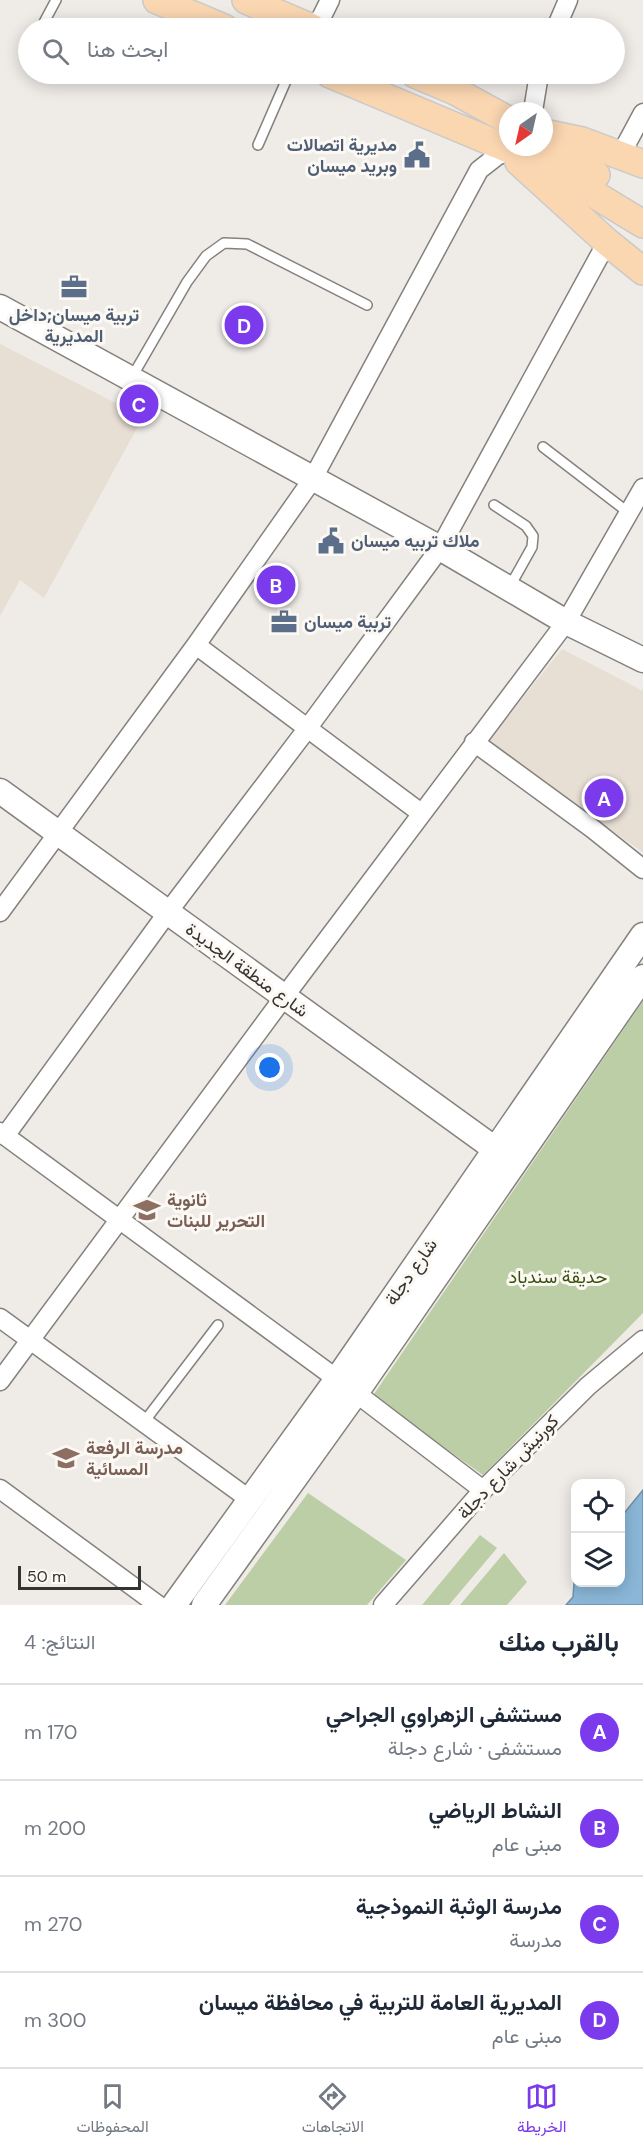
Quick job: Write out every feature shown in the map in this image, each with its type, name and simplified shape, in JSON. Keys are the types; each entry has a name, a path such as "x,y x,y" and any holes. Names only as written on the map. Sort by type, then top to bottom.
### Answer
{"main road":[{"path":"157,0 200,18"},
{"path":"246,0 290,18"},
{"path":"354,84 499,146"},
{"path":"439,84 499,115"},
{"path":"553,135 582,141 632,159"},
{"path":"553,148 643,204"},
{"path":"514,156 526,170 643,271"},
{"path":"522,156 561,174 643,224"},
{"path":"0,307 312,480 440,548 566,622 643,660"},
{"name":"شارع منطقة الجديدة","path":"0,791 495,1149"},
{"name":"شارع دجلة","path":"204,1605 346,1386 495,1149 643,935"},
{"name":"شارع دجلة","path":"174,1605 249,1499 346,1386 643,977"}],"street":[{"path":"320,18 330,0"},
{"path":"560,18 568,0"},
{"path":"534,102 537,84"},
{"path":"632,159 643,112"},
{"path":"0,912 196,645 312,480 479,170 499,155"},
{"path":"483,1490 346,1386 3,1134 440,548 607,242"},
{"path":"0,1381 421,813 566,622 643,488"},
{"path":"196,645 421,813"},
{"path":"474,742 593,829 643,869"},
{"path":"0,1318 249,1499"},
{"name":"كورنيش شارع دجلة","path":"384,1605 483,1490 588,1386 643,1340"},
{"path":"0,1489 158,1605"}],"lane":[{"path":"46,18 56,0"},
{"path":"258,145 285,84"},
{"path":"131,379 187,282 206,256 224,243 247,244 367,305"},
{"path":"543,447 629,513"},
{"path":"494,505 526,526 533,536 531,547 509,588"},
{"path":"144,1422 218,1325"}],"shaded area":[{"path":"0,344 143,417 44,598 20,580 0,616"},
{"path":"562,649 643,691 643,852 486,744"}],"green space":[{"name":"حديقة سندباد","path":"643,1001 643,1313 483,1475 372,1397"},
{"path":"308,1493 406,1560 367,1605 225,1605"},
{"path":"480,1535 497,1548 449,1605 422,1605"},
{"path":"504,1553 527,1582 507,1605 460,1605"}],"water":[{"path":"643,1490 643,1605 566,1605 573,1597 574,1587 625,1587 625,1512"}],"place":[{"name":"مديرية اتصالات وبريد ميسان","path":"417,155"},
{"name":"تربية ميسان;داخل المديرية","path":"74,287"},
{"name":"المديرية العامة للتربية في محافظة ميسان","path":"244,325"},
{"name":"مدرسة الوثبة النموذجية","path":"139,404"},
{"name":"ملاك تربيه ميسان","path":"331,541"},
{"name":"النشاط الرياضي","path":"276,585"},
{"name":"تربية ميسان","path":"284,622"},
{"name":"مستشفى الزهراوي الجراحي","path":"604,798"},
{"name":"ثانوية التحرير للبنات","path":"147,1210"},
{"name":"مدرسة الرفعة المسائية","path":"66,1458"}]}
